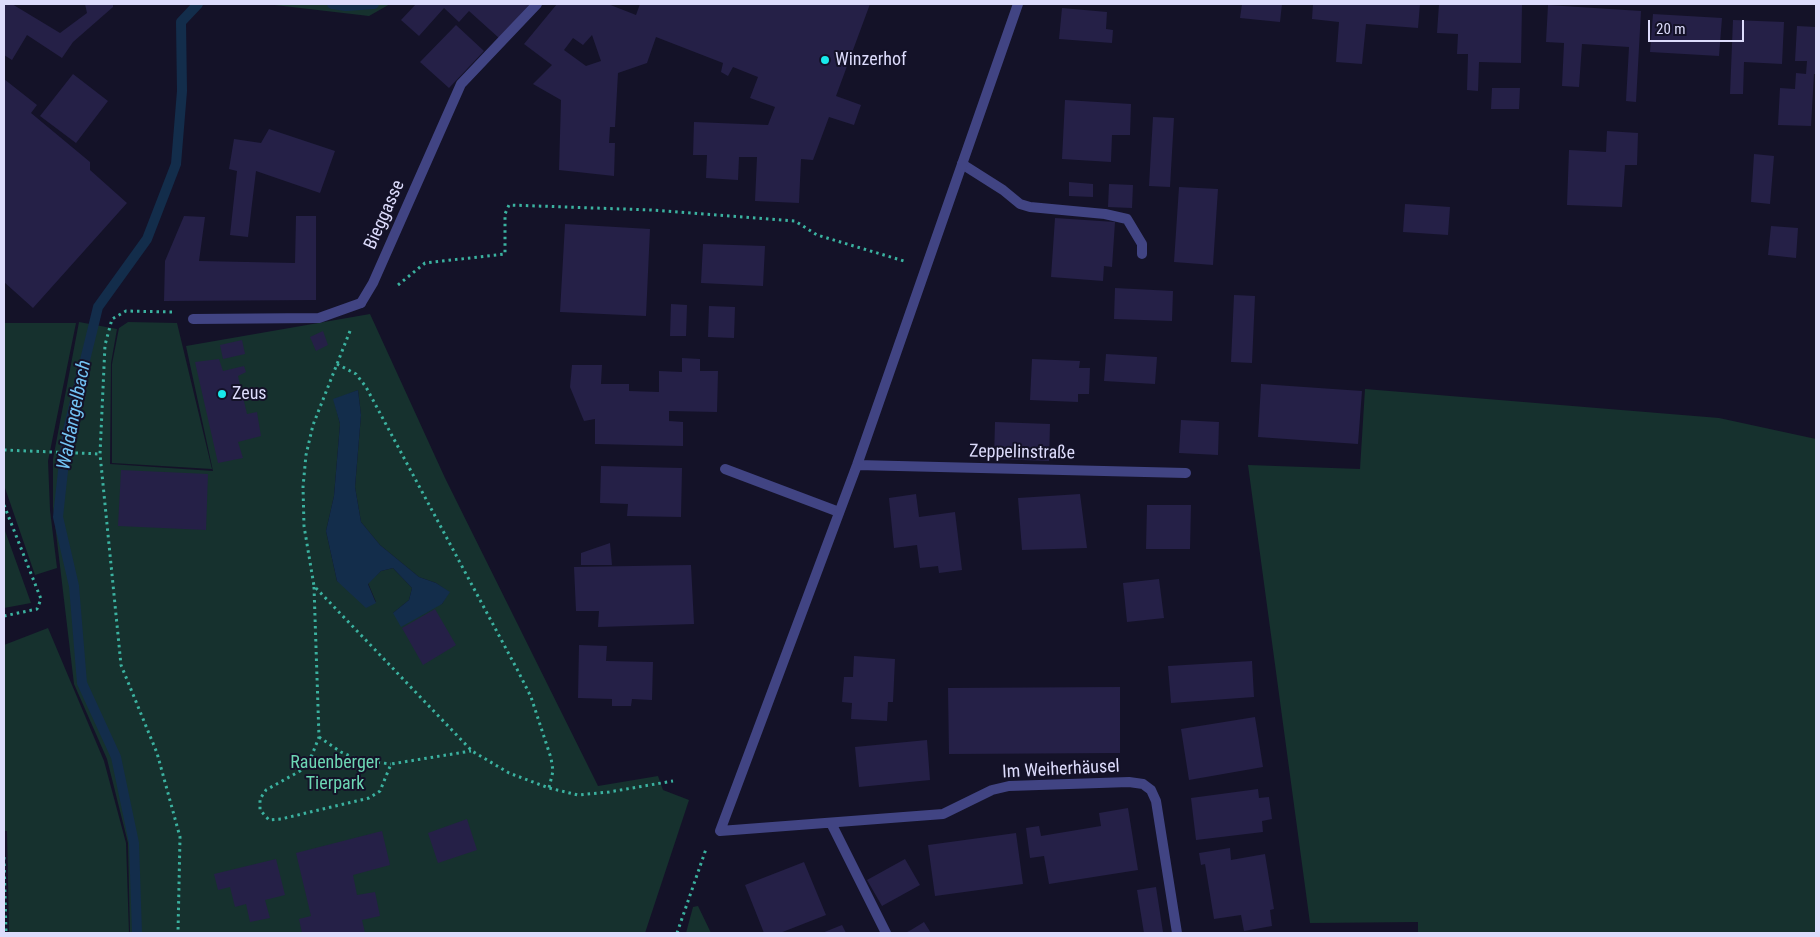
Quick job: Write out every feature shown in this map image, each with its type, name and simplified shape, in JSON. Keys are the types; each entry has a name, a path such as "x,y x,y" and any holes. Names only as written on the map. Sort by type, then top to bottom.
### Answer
{"street":[{"name":"Bieggasse","path":"361,303 373,283 461,84 537,4"},
{"path":"720,831 857,465 1018,4"},
{"path":"962,164 1003,190 1020,204 1030,207 1105,214 1127,219 1142,244 1142,254"},
{"path":"193,319 319,318 361,303"},
{"name":"Zeppelinstraße","path":"857,465 1186,473"},
{"path":"725,468 839,512"},
{"name":"Im Weiherhäusel","path":"720,831 943,814 992,790 1009,786 1129,782 1143,784 1151,790 1156,801 1176,933"},
{"path":"831,824 886,933"}],"path":[{"path":"394,288 425,263 505,254 505,214 509,205 651,210 795,221 817,236 901,260"},
{"path":"361,303 313,425 306,455 303,487 304,526 314,586 319,737 312,755 300,771 266,790 260,800 260,810 269,820 282,819 369,798 380,791 391,764"},
{"path":"178,933 180,837 157,752 121,666 100,454 105,345 112,319 126,312 171,312 193,319"},
{"path":"337,364 356,374 366,387 518,671 531,697 551,758 553,771 549,788"},
{"path":"4,450 80,451 100,454"},
{"path":"4,505 41,599 37,609 4,616"},
{"path":"314,586 472,751 509,773 549,788 578,795 609,792 673,781"},
{"path":"319,737 341,752 359,760 391,764 472,751"},
{"path":"678,933 706,849 720,831"},
{"path":"4,857 6,933"}],"green space":[{"path":"266,4 390,4 369,16"},
{"name":"Rauenberger Tierpark","path":"370,314 445,478 598,786 658,776 663,790 689,800 645,933 130,933 128,843 107,759 74,684 53,507 53,459 79,322 117,329 111,363 110,464 213,471 186,346","holes":["358,390 361,415 355,487 361,522 380,545 419,577 436,583 449,592 442,604 393,613 409,600 412,588 393,568 381,571 368,583 376,602 337,581 326,531 334,496 340,424 334,400"]},
{"path":"128,322 177,323 212,469 112,463 112,364 119,328"},
{"path":"4,323 76,323 48,461 50,510 57,568 35,575 4,485"},
{"path":"1365,389 1719,418 1816,439 1816,933 1418,933 1418,922 1310,923 1248,465 1360,469"},
{"path":"4,528 31,603 4,608"},
{"path":"48,628 104,761 126,843 129,933 9,933 7,831 4,831 4,645"},
{"path":"698,906 711,933 686,933 693,907"}],"water":[{"path":"358,390 361,415 355,487 361,522 380,545 419,577 436,583 450,592 442,604 401,627 393,613 409,600 412,588 393,568 381,571 368,584 376,603 366,608 337,581 326,531 334,496 340,424 333,399"}],"building":[{"path":"4,4 12,4 60,33 87,13 85,4 113,4 113,7 73,42 62,58 27,35 12,60 4,55"},
{"path":"416,4 530,4 499,38 469,11 459,22 444,8 419,36 401,20"},
{"path":"557,4 608,4 636,15 640,4 870,4 836,96 861,105 854,125 829,117 813,160 801,159 799,203 755,201 757,157 739,157 738,180 706,178 707,155 693,155 694,122 768,125 775,107 750,98 758,77 733,67 728,76 721,72 723,63 656,37 647,63 618,73 615,127 610,127 609,143 615,143 614,176 559,170 561,100 533,84 552,65 524,44","holes":["592,35 601,61 586,66 564,50 573,38 583,45"]},
{"path":"1242,4 1282,4 1280,22 1240,18"},
{"path":"1313,4 1420,4 1418,28 1366,24 1362,64 1336,62 1339,22 1312,19"},
{"path":"1439,4 1522,4 1521,63 1479,62 1478,91 1467,90 1468,54 1457,54 1458,34 1437,33"},
{"path":"1548,5 1641,11 1636,102 1626,101 1629,47 1582,44 1579,87 1562,86 1564,43 1546,42"},
{"path":"1062,8 1107,12 1106,29 1113,30 1112,43 1059,39"},
{"path":"1653,14 1722,18 1719,56 1650,52"},
{"path":"1733,20 1784,22 1782,64 1744,62 1743,94 1730,94"},
{"path":"456,25 484,51 449,88 420,62"},
{"path":"1797,26 1816,27 1816,74 1814,74 1811,126 1778,125 1780,88 1795,89 1796,73 1806,74 1807,61 1795,61"},
{"path":"73,74 108,101 76,143 40,116"},
{"path":"4,79 37,105 31,113 90,162 90,170 127,203 33,308 4,282"},
{"path":"1492,88 1520,88 1519,109 1491,109"},
{"path":"1065,100 1131,104 1130,135 1112,135 1111,162 1062,159"},
{"path":"1153,117 1174,118 1170,187 1149,186"},
{"path":"269,129 335,151 320,193 256,171 248,237 230,235 237,171 229,169 234,139 261,143"},
{"path":"1607,131 1638,133 1637,165 1625,165 1622,207 1567,205 1569,150 1606,152"},
{"path":"1754,154 1774,156 1770,204 1751,202"},
{"path":"1069,182 1093,184 1093,197 1069,196"},
{"path":"1109,184 1133,185 1132,208 1108,207"},
{"path":"1179,187 1218,189 1213,265 1174,262"},
{"path":"1405,204 1450,207 1448,235 1403,232"},
{"path":"184,216 205,217 199,261 295,263 296,216 316,216 316,300 164,301 165,261"},
{"path":"1055,218 1115,222 1112,267 1104,266 1103,281 1051,277"},
{"path":"565,224 650,229 646,316 560,312"},
{"path":"1771,226 1798,228 1796,258 1768,255"},
{"path":"703,244 765,246 763,286 701,283"},
{"path":"1115,288 1173,291 1172,321 1114,319"},
{"path":"1234,295 1255,296 1252,363 1231,362"},
{"path":"671,304 687,305 686,336 670,336"},
{"path":"709,306 735,307 734,338 708,337"},
{"path":"323,331 328,345 316,351 310,337"},
{"path":"242,340 245,354 223,359 220,345"},
{"path":"1106,354 1157,357 1155,384 1104,381"},
{"path":"682,358 700,359 700,371 718,371 717,412 669,411 669,421 683,422 683,446 595,444 595,419 584,421 570,387 572,365 602,365 601,384 629,384 629,391 659,392 659,371 682,372"},
{"name":"Zeus","path":"219,359 223,371 244,366 246,372 238,376 247,414 257,412 261,436 238,442 243,458 218,463 195,362"},
{"path":"1032,359 1080,361 1079,368 1090,368 1089,394 1078,394 1078,402 1030,400"},
{"path":"1261,384 1362,391 1358,444 1258,437"},
{"path":"1181,420 1219,422 1218,455 1179,453"},
{"path":"995,422 1050,424 1049,461 994,459"},
{"path":"601,466 682,468 681,517 627,516 628,504 600,503"},
{"path":"121,470 208,474 206,530 118,526"},
{"path":"916,494 919,517 955,512 962,570 939,573 938,566 920,568 917,545 894,548 889,498"},
{"path":"1080,494 1087,548 1022,550 1018,498"},
{"path":"1147,505 1191,505 1190,549 1146,549"},
{"path":"610,543 612,565 581,565 581,553"},
{"path":"691,565 694,624 598,627 599,611 576,611 574,567"},
{"path":"1159,579 1164,618 1127,622 1123,583"},
{"path":"435,609 456,645 423,665 402,628"},
{"path":"579,645 607,646 606,661 653,662 652,700 632,699 631,706 612,706 612,699 578,698"},
{"path":"854,656 895,659 893,702 888,702 887,721 851,719 852,703 842,702 844,677 853,677"},
{"path":"1252,661 1254,697 1171,703 1168,666"},
{"path":"1120,687 1120,753 949,754 948,688"},
{"path":"1255,717 1263,767 1189,780 1181,729"},
{"path":"927,740 930,780 859,787 855,747"},
{"path":"1258,789 1259,798 1269,797 1272,819 1262,821 1263,832 1196,840 1191,798"},
{"path":"1128,808 1138,870 1049,884 1044,856 1030,858 1026,828 1039,826 1041,836 1101,826 1099,813"},
{"path":"467,819 477,850 438,863 428,833"},
{"path":"382,831 390,865 353,875 357,895 375,892 380,916 362,920 365,933 302,933 299,919 311,916 296,853"},
{"path":"1016,833 1023,884 935,896 928,845"},
{"path":"1230,848 1231,860 1265,854 1274,909 1270,910 1272,926 1244,931 1241,915 1214,919 1205,864 1201,865 1199,853"},
{"path":"276,859 285,895 265,900 270,918 250,922 246,904 235,907 230,887 218,890 214,874"},
{"path":"905,859 920,885 882,906 867,880"},
{"path":"804,862 826,915 780,933 764,933 745,885"},
{"path":"1156,887 1163,932 1144,933 1137,890"},
{"path":"924,922 931,933 905,933 911,930"},
{"path":"842,925 846,933 822,933"}],"waterway":[{"name":"Waldangelbach","path":"137,933 134,843 116,757 82,683 74,586 58,517 67,434 98,307 147,239 176,164 182,91 181,22 198,4"},
{"name":"Waldangelbach","path":"332,4 346,6 374,4"}],"place":[{"name":"Winzerhof","path":"825,60"},
{"name":"Zeus","path":"222,394"}]}
